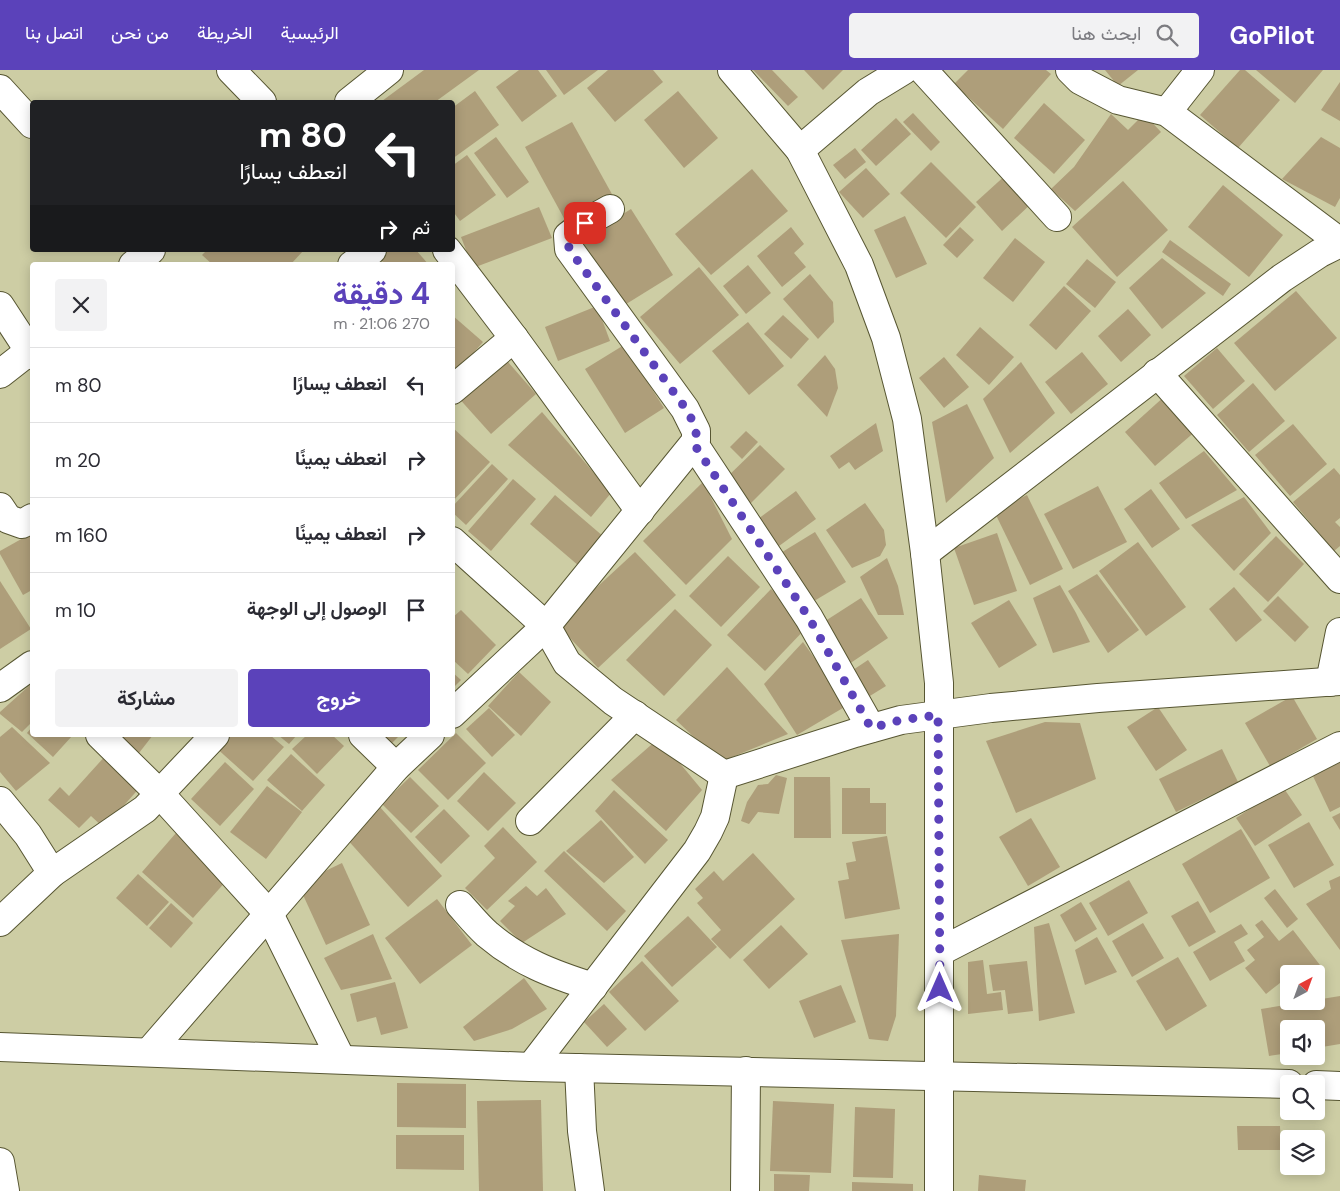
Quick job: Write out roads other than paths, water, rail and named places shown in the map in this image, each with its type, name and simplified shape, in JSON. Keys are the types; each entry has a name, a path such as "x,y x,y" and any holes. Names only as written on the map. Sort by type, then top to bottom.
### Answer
{"street":[{"path":"231,70 260,100"},
{"path":"351,100 388,70"},
{"path":"732,70 800,150 859,264 886,338 907,419 925,553 938,683 939,1191"},
{"path":"800,150 868,92 904,70"},
{"path":"924,70 1057,217"},
{"path":"925,553 1282,278 1340,242 1167,112 1118,100 1080,80 1070,70"},
{"path":"1167,112 1200,70"},
{"path":"0,88 30,122"},
{"path":"455,711 546,626 696,441 696,431 686,409 569,249 568,236 585,223 610,209"},
{"path":"356,262 369,252"},
{"path":"449,252 514,338 640,511"},
{"path":"0,306 30,349"},
{"path":"455,387 514,338"},
{"path":"0,374 30,353"},
{"path":"1157,373 1340,579"},
{"path":"694,444 809,618 871,728"},
{"path":"0,507 8,518 22,524 30,519"},
{"path":"455,544 546,626 567,663 613,701 724,775"},
{"path":"724,775 901,720 1098,698 1335,682 1340,632"},
{"path":"0,688 30,667"},
{"path":"530,821 635,715"},
{"path":"102,737 160,794 269,914 342,1059"},
{"path":"0,922 52,873 145,809 213,737"},
{"path":"365,737 396,767"},
{"path":"149,1052 396,767 428,737"},
{"path":"939,952 1340,746"},
{"path":"531,1067 705,839 715,817 724,775"},
{"path":"0,800 28,835 52,873"},
{"path":"460,905 486,933 521,959 551,974 593,988"},
{"path":"0,1046 531,1067 1280,1084"},
{"path":"579,1068 582,1131 590,1191"},
{"path":"744,1191 746,1072"},
{"path":"1325,1085 1340,1086"},
{"path":"0,1162 5,1191"}]}
